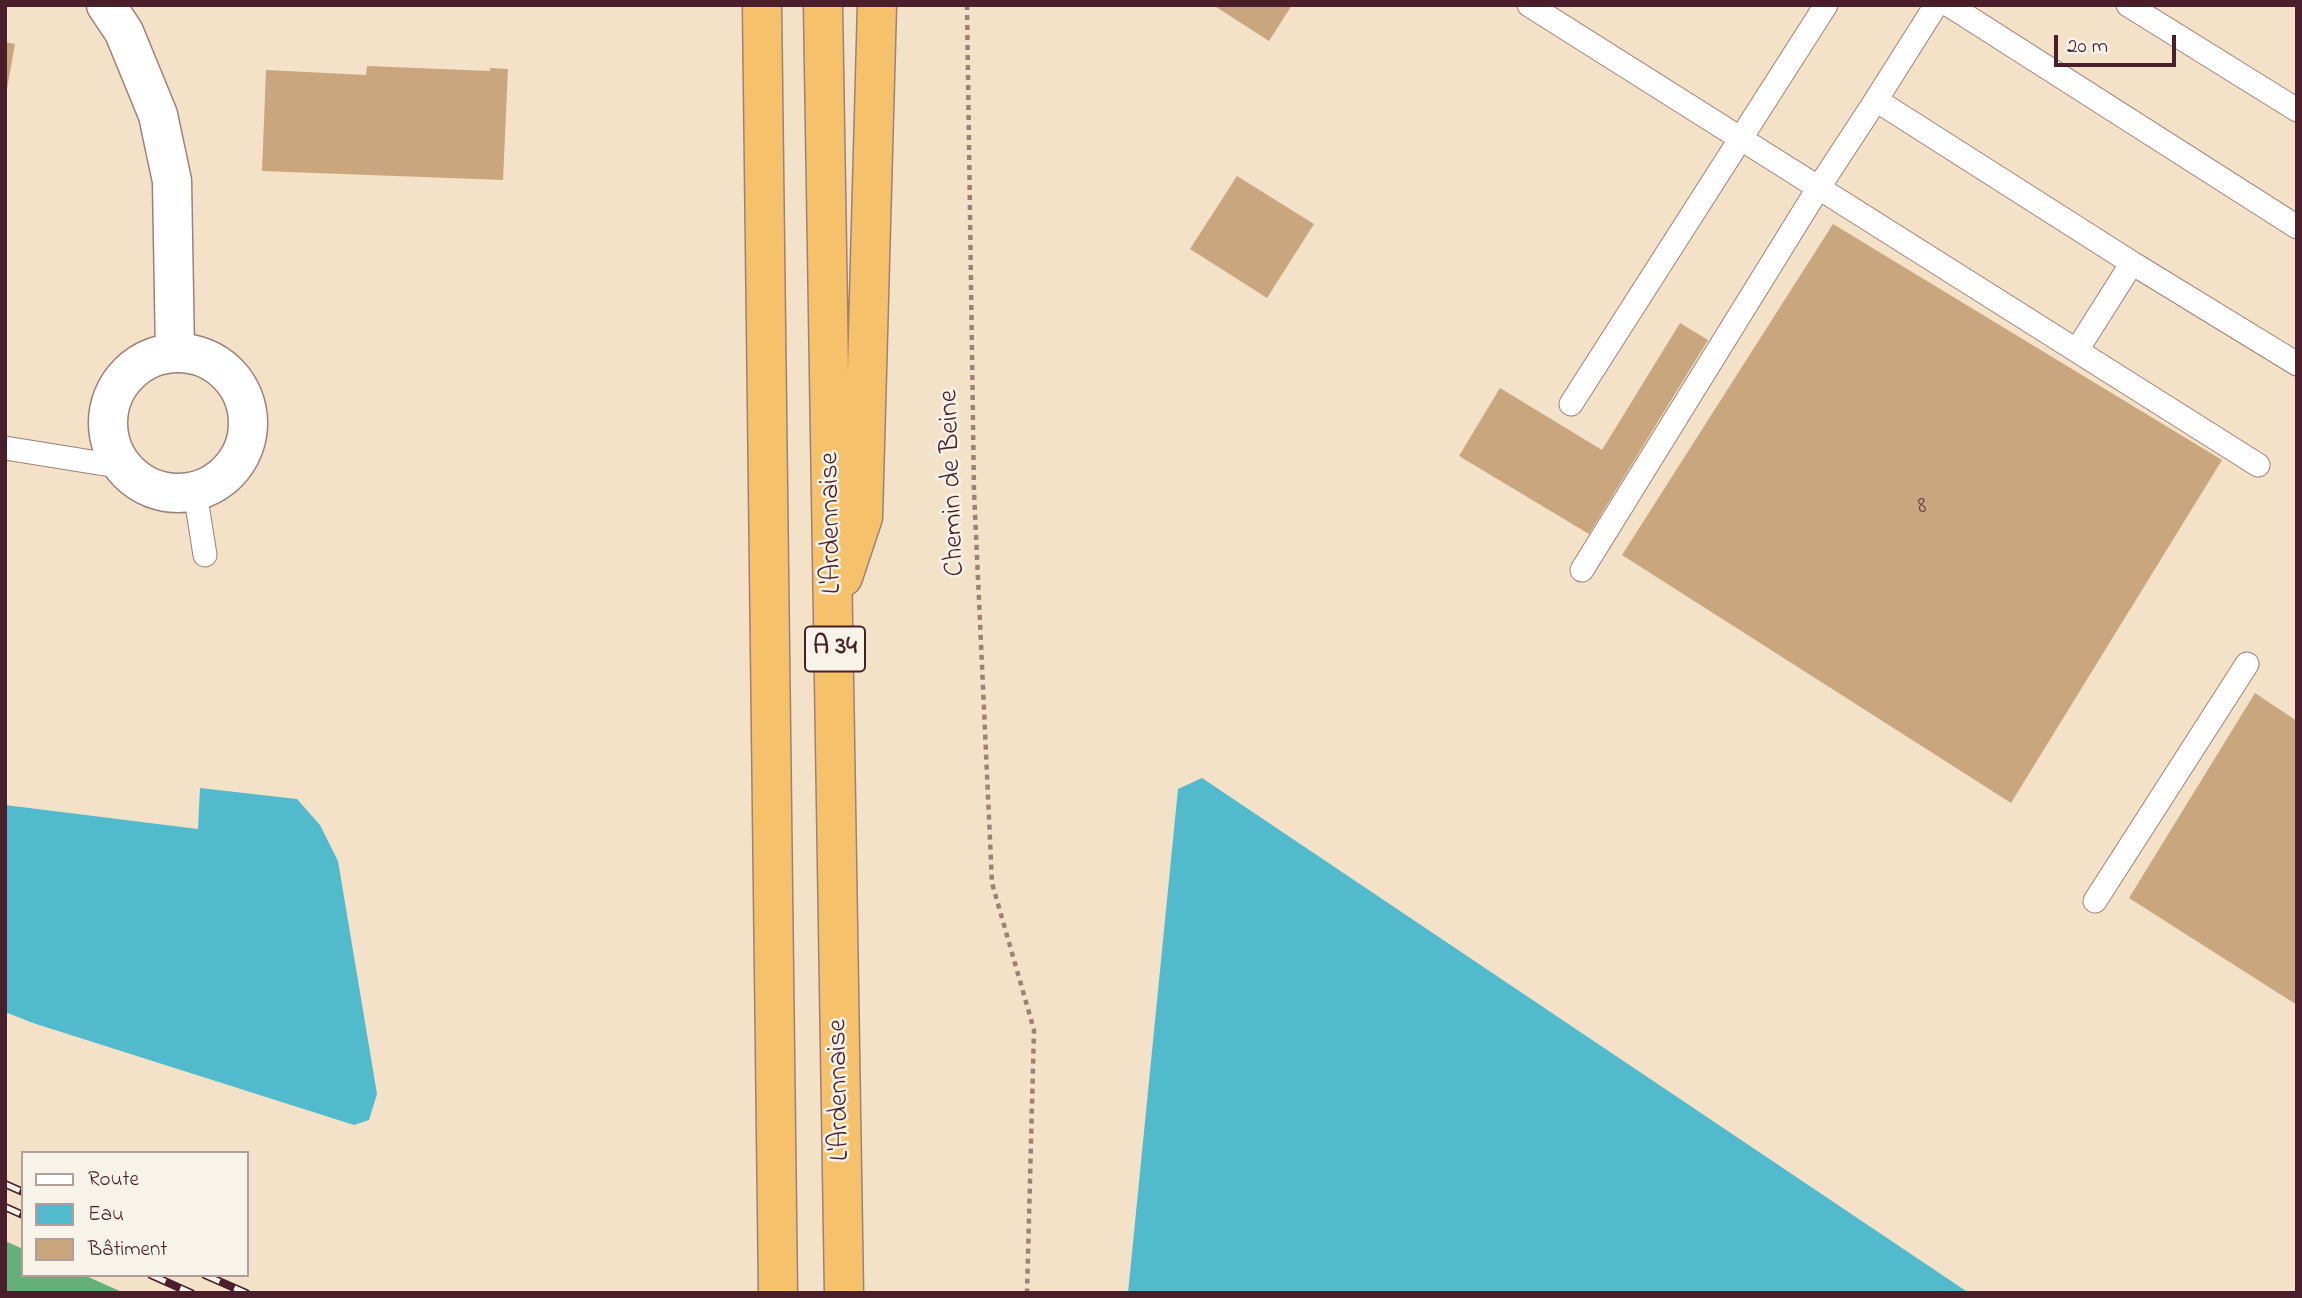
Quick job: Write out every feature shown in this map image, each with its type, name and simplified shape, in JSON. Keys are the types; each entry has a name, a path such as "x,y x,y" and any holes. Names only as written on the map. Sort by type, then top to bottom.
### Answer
{"highway":[{"name":"A 34","path":"762,5 778,1293"},
{"name":"L'Ardennaise","path":"823,5 844,1293"},
{"path":"834,605 863,517 877,5"}],"street":[{"path":"106,5 124,32 158,115 172,181 175,353"},
{"path":"175,353 198,355 219,365 235,381 246,402 249,425 245,447 233,467 216,483 195,492 175,494 155,491 137,481 123,467 112,448 107,426 110,404 120,385 134,369 153,357 175,353"}],"lane":[{"path":"1529,5 2258,465"},
{"path":"1571,404 1826,5"},
{"path":"1582,570 1819,187 1936,5"},
{"path":"1949,5 2297,227"},
{"path":"2128,5 2297,110"},
{"path":"1875,100 2297,364"},
{"path":"2077,350 2132,263"},
{"path":"5,448 123,467"},
{"path":"195,492 205,555"},
{"path":"2095,901 2247,664"}],"path":[{"name":"Chemin de Beine","path":"967,5 974,491 992,883 1034,1030 1027,1293"}],"green space":[{"path":"5,1241 21,1248 21,1277 88,1277 124,1293 5,1293"}],"water":[{"path":"1202,778 1969,1293 1128,1293 1178,789"},
{"path":"200,788 297,799 320,825 338,861 377,1094 369,1120 354,1125 5,1012 5,805 198,829"}],"building":[{"path":"1213,5 1292,5 1269,41"},
{"path":"5,42 15,44 7,89 5,89"},
{"path":"367,66 490,71 490,68 508,69 503,180 262,171 266,70 366,75"},
{"path":"1237,176 1314,224 1267,298 1190,249"},
{"path":"1833,224 2222,460 2011,803 1622,555"},
{"path":"1680,323 1708,340 1589,534 1459,456 1500,388 1602,450"},
{"path":"2255,693 2297,721 2297,1005 2129,898"}],"railway":[{"path":"5,1184 21,1191"},
{"path":"5,1207 21,1214"},
{"path":"155,1277 191,1293"},
{"path":"210,1277 246,1293"}]}
